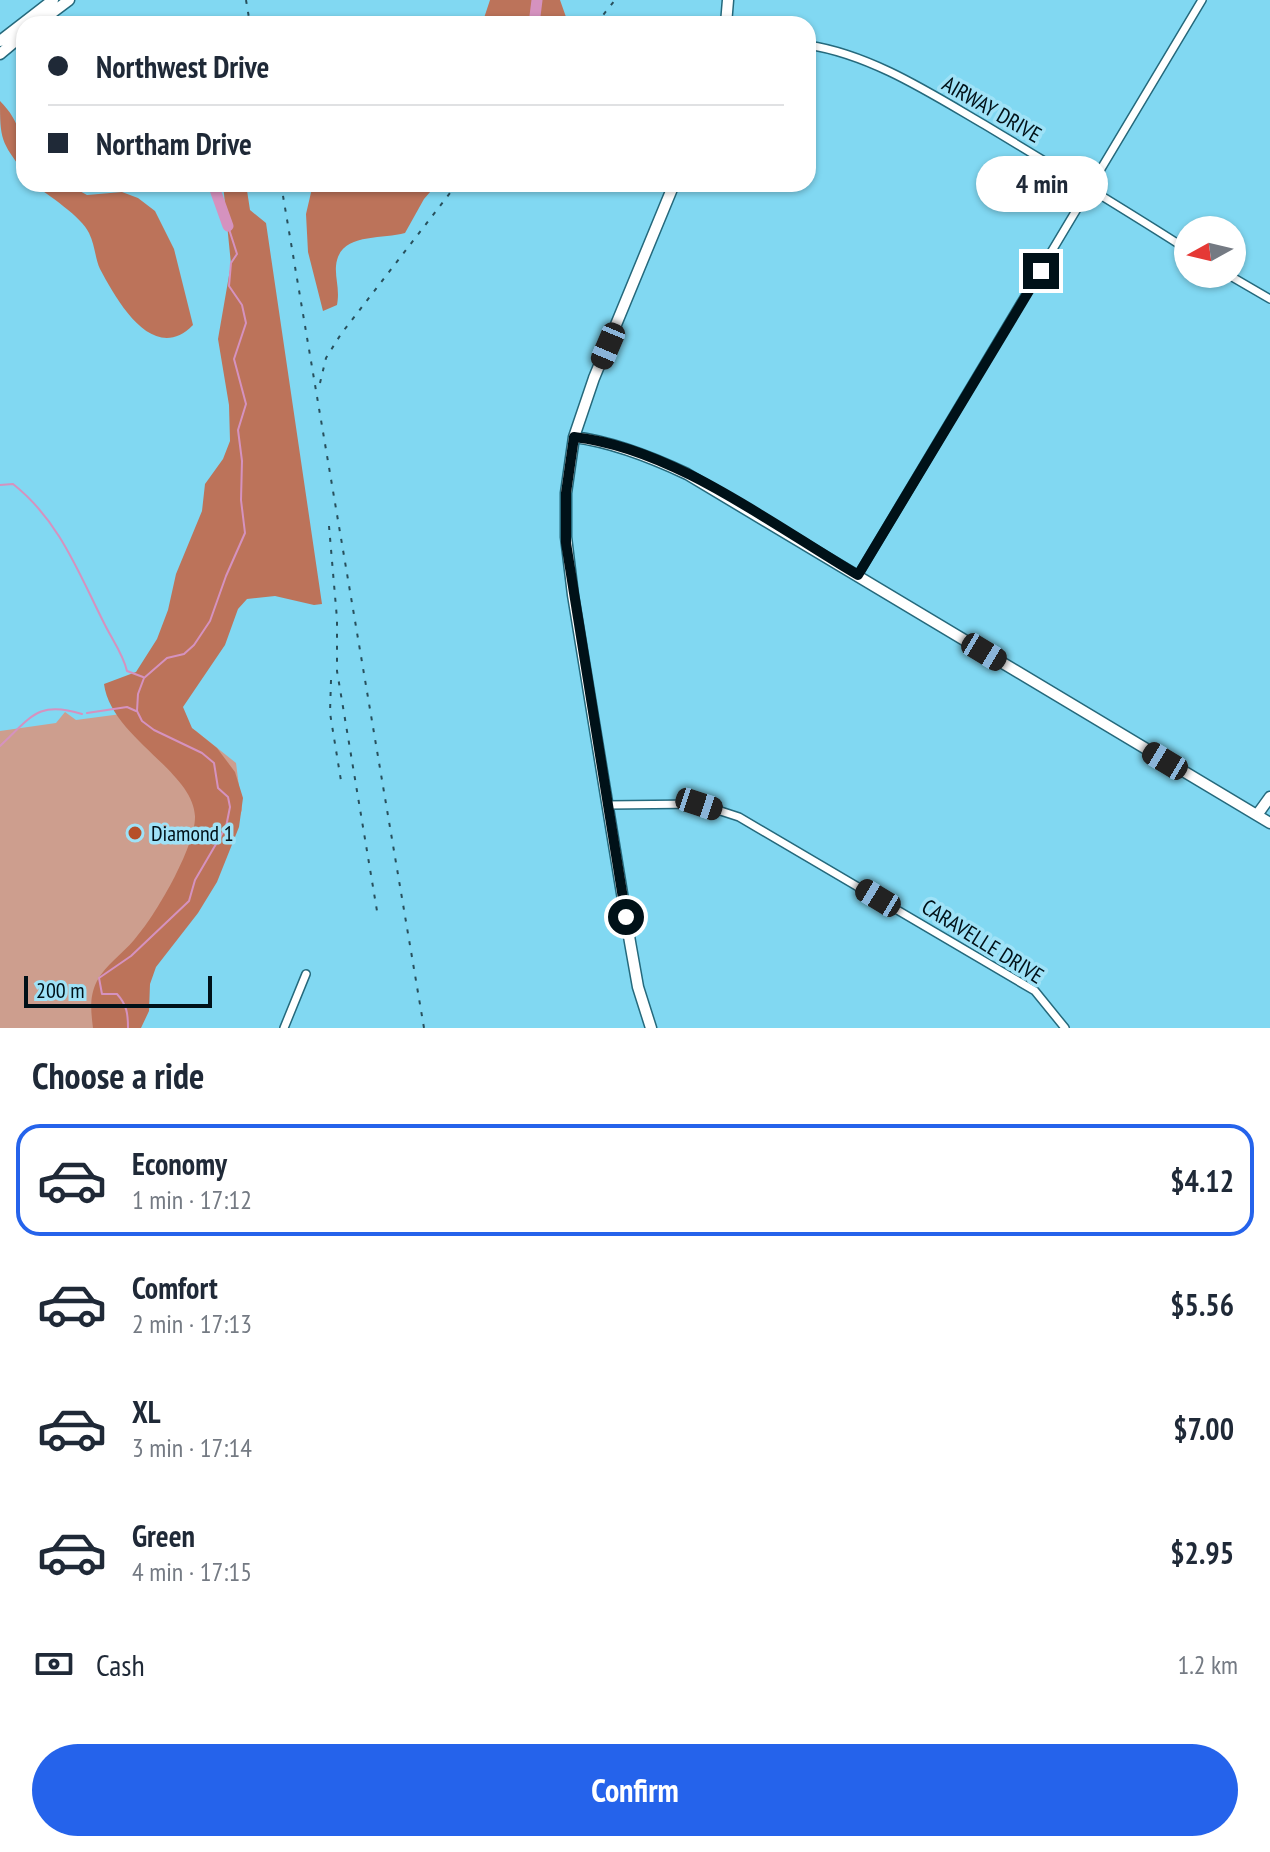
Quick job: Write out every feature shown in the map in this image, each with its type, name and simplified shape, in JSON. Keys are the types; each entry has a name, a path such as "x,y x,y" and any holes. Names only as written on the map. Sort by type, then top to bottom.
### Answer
{"street":[{"path":"32,16 53,0"},
{"path":"48,16 69,0"},
{"path":"858,575 1202,0"},
{"path":"0,41 16,29"},
{"path":"0,54 16,41"},
{"name":"AIRWAY DRIVE","path":"816,47 856,58 918,87 1091,188 1174,241"},
{"path":"651,1028 635,972 566,543 566,493 574,437 594,378 671,192"},
{"path":"1246,285 1270,299"},
{"path":"574,437 629,450 687,474 1270,823"},
{"path":"1257,815 1270,797"},
{"name":"CARAVELLE DRIVE","path":"608,805 699,804 739,817 1035,991 1065,1028"},
{"path":"284,1028 306,974"}],"shaded area":[{"path":"490,0 560,0 566,16 485,16"},
{"path":"0,101 16,124 16,161 3,140"},
{"path":"44,192 82,192 87,195 122,192 138,198 155,211 174,249 193,325 179,335 165,338 151,334 139,325 117,298 100,269 85,227"},
{"path":"224,192 247,192 250,210 266,223 322,604 275,596 247,599 238,609 225,645 183,707 192,728 217,748 235,772 243,798 239,827 217,882 198,913 156,967 150,984 149,1011 141,1028 93,1028 92,998 100,975 153,915 173,881 194,829 191,800 167,768 121,721 110,703 104,684 136,672 157,639 168,610 176,574 202,511 205,484 223,459 230,441 229,405 218,339 231,264"},
{"path":"311,192 430,192 405,233 363,239 345,247 336,266 337,305 323,311 308,252 306,214"},
{"path":"159,709 196,731 236,763 242,810 224,859 117,985 133,1028 0,1028 0,731 56,723 65,712 76,720"}],"waterway":[{"path":"535,16 537,0"},
{"path":"216,192 228,226"},
{"path":"128,1028 123,1002 117,994 102,994 99,978 131,956 189,901 195,880 226,827 230,807 228,797 218,788 214,763 202,753 154,730 142,721 137,711 138,694 144,678 167,658 184,654 210,621 245,533 238,430 246,404 234,359 246,323 242,305 229,286 231,263 237,254 228,226"},
{"path":"0,485 13,484 44,514 77,568 127,671 143,677"},
{"path":"87,713 127,707 136,711"},
{"path":"0,746 28,719 45,710 82,714"}],"railway":[{"path":"246,0 249,16"},
{"path":"602,16 615,0"},
{"path":"282,192 424,1028"},
{"path":"320,383 326,358 341,334 451,192"},
{"path":"329,526 337,619 337,671 377,911"},
{"path":"331,680 330,713 342,787"}],"place":[{"name":"Diamond 1","path":"135,833"}],"route":[{"path":"626,917 566,543 566,493 574,437 629,450 687,474 858,575 1041,271"}]}
